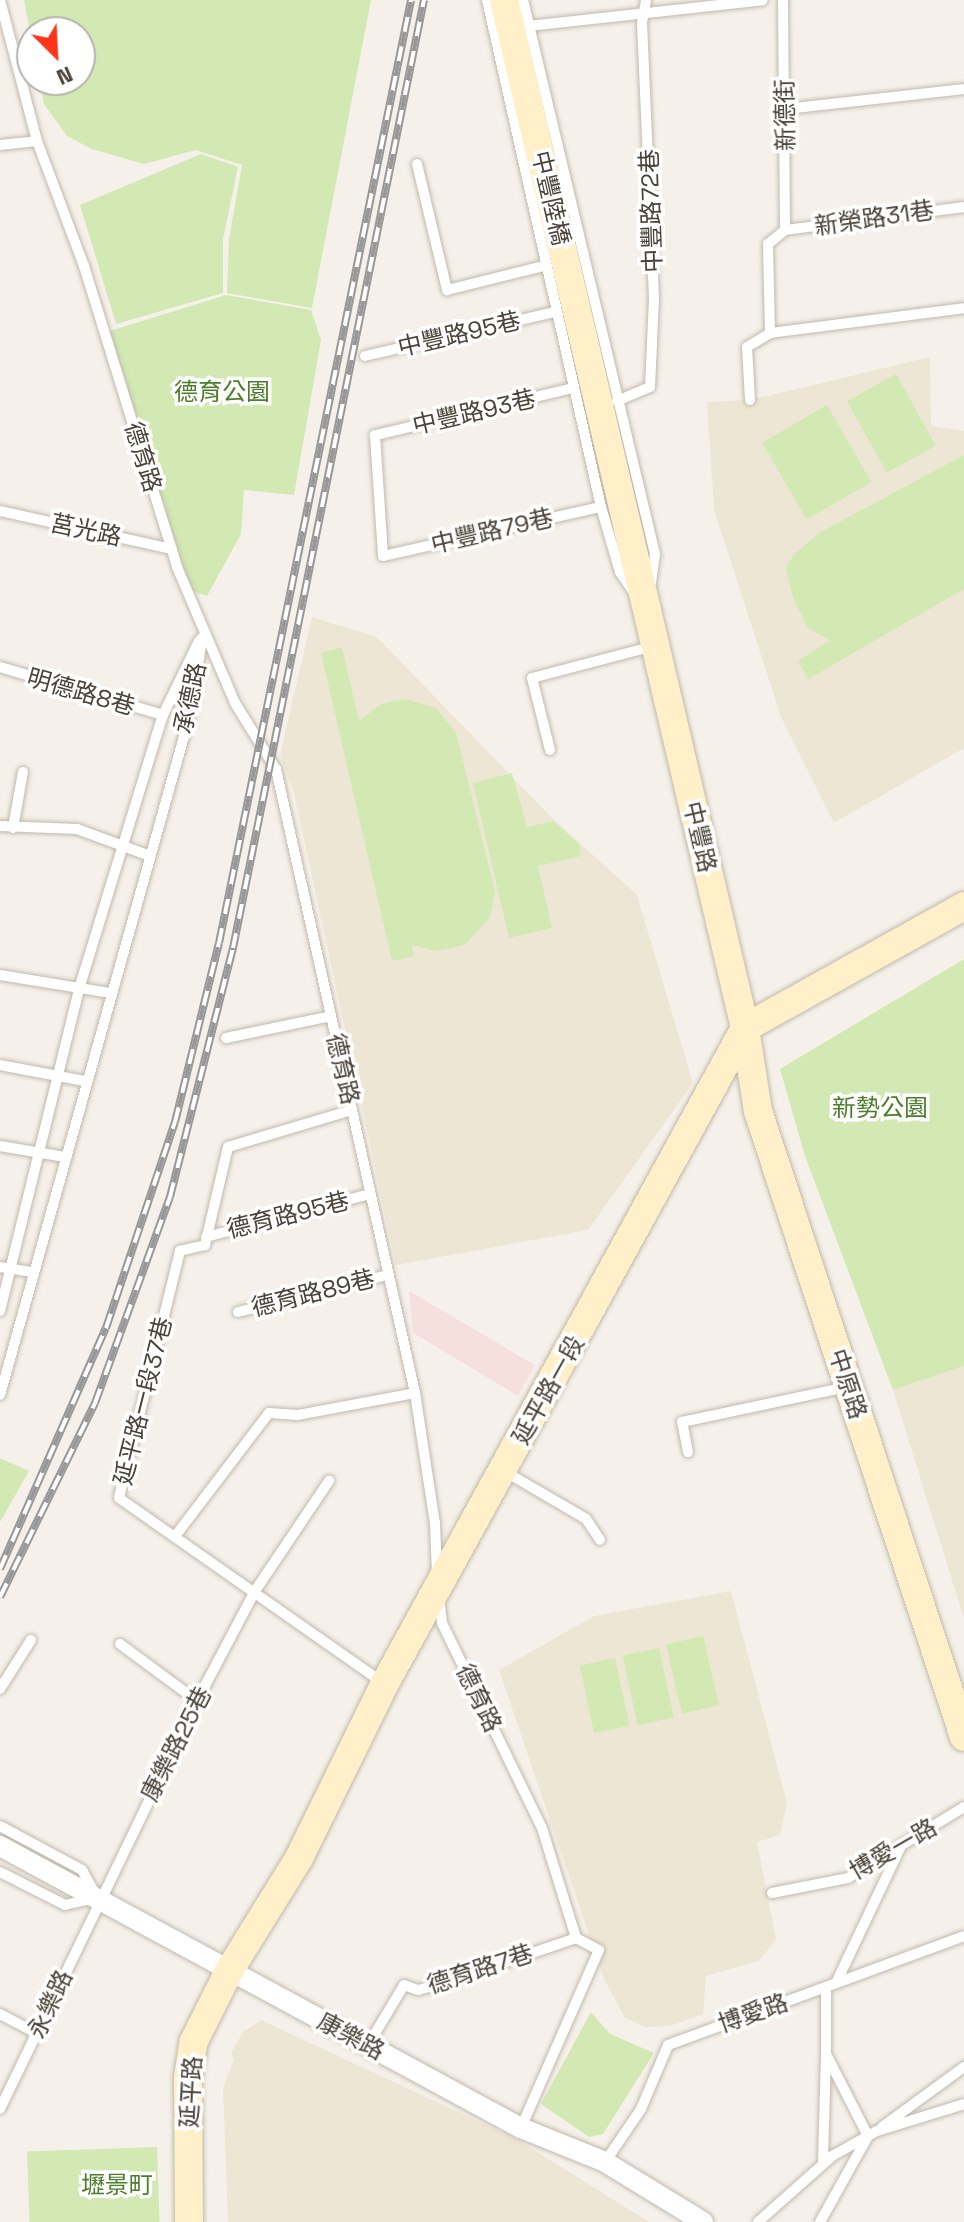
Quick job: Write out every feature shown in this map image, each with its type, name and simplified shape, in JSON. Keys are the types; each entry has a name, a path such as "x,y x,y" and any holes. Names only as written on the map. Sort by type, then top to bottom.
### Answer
{"main road":[{"name":"中豐陸橋","path":"504,0 596,395"},
{"name":"中豐路","path":"596,395 745,1028"},
{"path":"745,1028 964,906"},
{"name":"中原路","path":"745,1028 758,1111 964,1737"},
{"name":"延平路一段","path":"229,1971 299,1858 384,1685 745,1028"},
{"name":"延平路","path":"189,2222 188,2077 194,2041 229,1971"}],"street":[{"name":"康樂路","path":"0,1846 521,2128 605,2162 703,2222"}],"lane":[{"name":"德育路","path":"0,0 37,141 84,266 202,636 235,703 276,769 415,1393 435,1523 437,1587 442,1623 542,1828 576,1938 599,1950 521,2128"},
{"path":"487,0 554,312 596,395"},
{"path":"523,0 596,395 601,507 620,572 648,613"},
{"path":"529,26 646,5 763,0"},
{"name":"新德街","path":"783,0 785,230"},
{"name":"中豐路72巷","path":"596,395 650,387 654,298 642,23 646,5"},
{"path":"786,109 964,89"},
{"path":"0,145 37,141"},
{"path":"417,164 447,290 544,266"},
{"name":"新榮路31巷","path":"785,230 964,207"},
{"path":"770,333 768,244 785,230"},
{"path":"750,400 747,347 770,333 964,308"},
{"name":"中豐路95巷","path":"365,356 554,312"},
{"name":"中豐路93巷","path":"383,556 375,435 596,395"},
{"name":"中豐路79巷","path":"383,556 601,507"},
{"name":"莒光路","path":"0,511 172,549"},
{"name":"承德路","path":"0,1311 12,1272 54,1074 79,989 126,848 163,715 202,636"},
{"name":"承德路","path":"0,1395 85,1081 192,708 202,636"},
{"path":"550,750 532,678 656,646"},
{"name":"明德路8巷","path":"0,667 163,715"},
{"path":"13,828 23,772"},
{"path":"0,826 77,829 150,856"},
{"path":"0,975 110,993"},
{"path":"226,1038 331,1016"},
{"path":"0,1065 85,1081"},
{"path":"206,1237 228,1147 352,1110"},
{"path":"0,1146 65,1157"},
{"name":"德育路95巷","path":"206,1237 370,1194"},
{"name":"延平路一段37巷","path":"206,1237 205,1245 180,1251 119,1498 176,1535 384,1685"},
{"path":"0,1267 12,1272 33,1272"},
{"name":"德育路89巷","path":"238,1312 388,1275"},
{"path":"688,1452 682,1422 849,1387"},
{"path":"176,1535 257,1424 269,1413 319,1411 415,1393"},
{"path":"504,1471 586,1519 600,1540"},
{"name":"康樂路25巷","path":"98,1898 255,1591 329,1481"},
{"path":"0,1689 31,1640"},
{"path":"120,1644 197,1701"},
{"name":"博愛一路","path":"772,1893 848,1878 964,1807"},
{"path":"0,1826 82,1870 98,1898 65,1905 0,1872"},
{"path":"823,2161 831,1986 902,1844"},
{"name":"永樂路","path":"0,2109 98,1898"},
{"name":"博愛路","path":"605,2162 641,2109 668,2045 964,1936"},
{"name":"德育路7巷","path":"368,2045 404,1985 418,1990 576,1938"},
{"path":"0,2014 36,2033"},
{"path":"826,2054 872,2134"},
{"path":"758,2222 823,2161 872,2134 964,2067"},
{"path":"820,2222 872,2134 964,2104"}],"shaded area":[{"path":"930,357 931,426 964,431 964,748 834,823 781,717 714,510 707,402 750,400"},
{"path":"312,617 377,637 549,815 637,895 693,1083 588,1230 396,1265 294,793 280,755"},
{"path":"409,1291 535,1365 518,1396 413,1333"},
{"path":"964,1366 964,1619 893,1390"},
{"path":"731,1591 787,1803 780,1835 757,1842 776,1939 759,1961 706,1976 703,2014 670,2026 645,2027 625,2018 604,1979 499,1670 594,1616"},
{"path":"261,2020 518,2140 649,2222 228,2222 223,2088 234,2059 231,2053 243,2032"}],"green space":[{"path":"24,0 371,0 312,308 227,293 229,239 242,165 196,150 144,164 92,149 67,136 44,104 42,96 96,96 96,16 27,16"},
{"path":"201,154 238,167 223,239 223,293 116,324 80,205"},
{"name":"德育公園","path":"226,295 311,310 321,340 294,495 244,490 241,534 207,596 190,590 110,331"},
{"path":"896,374 936,446 887,473 847,401"},
{"path":"827,405 872,482 807,520 762,442"},
{"path":"964,455 964,589 808,679 798,661 830,640 808,628 793,598 786,568 794,554 819,533"},
{"path":"342,647 359,721 381,704 406,699 436,708 456,733 495,891 490,917 465,945 436,951 412,945 414,956 392,961 321,653"},
{"path":"512,773 527,827 553,821 579,844 581,856 538,866 552,928 509,938 473,783"},
{"name":"新勢公園","path":"964,959 964,1366 893,1390 805,1156 780,1069"},
{"path":"0,1458 29,1471 0,1522"},
{"path":"703,1636 719,1705 682,1714 666,1645"},
{"path":"659,1648 674,1717 638,1725 623,1656"},
{"path":"615,1658 629,1725 594,1733 580,1665"},
{"path":"591,2012 610,2034 654,2053 603,2134 589,2137 541,2104"},
{"name":"壢景町","path":"157,2147 160,2222 30,2222 27,2152"}],"railway":[{"path":"0,1569 106,1328 175,1122 219,943 411,0"},
{"path":"0,1597 95,1403 170,1197 233,948 424,0"}]}
